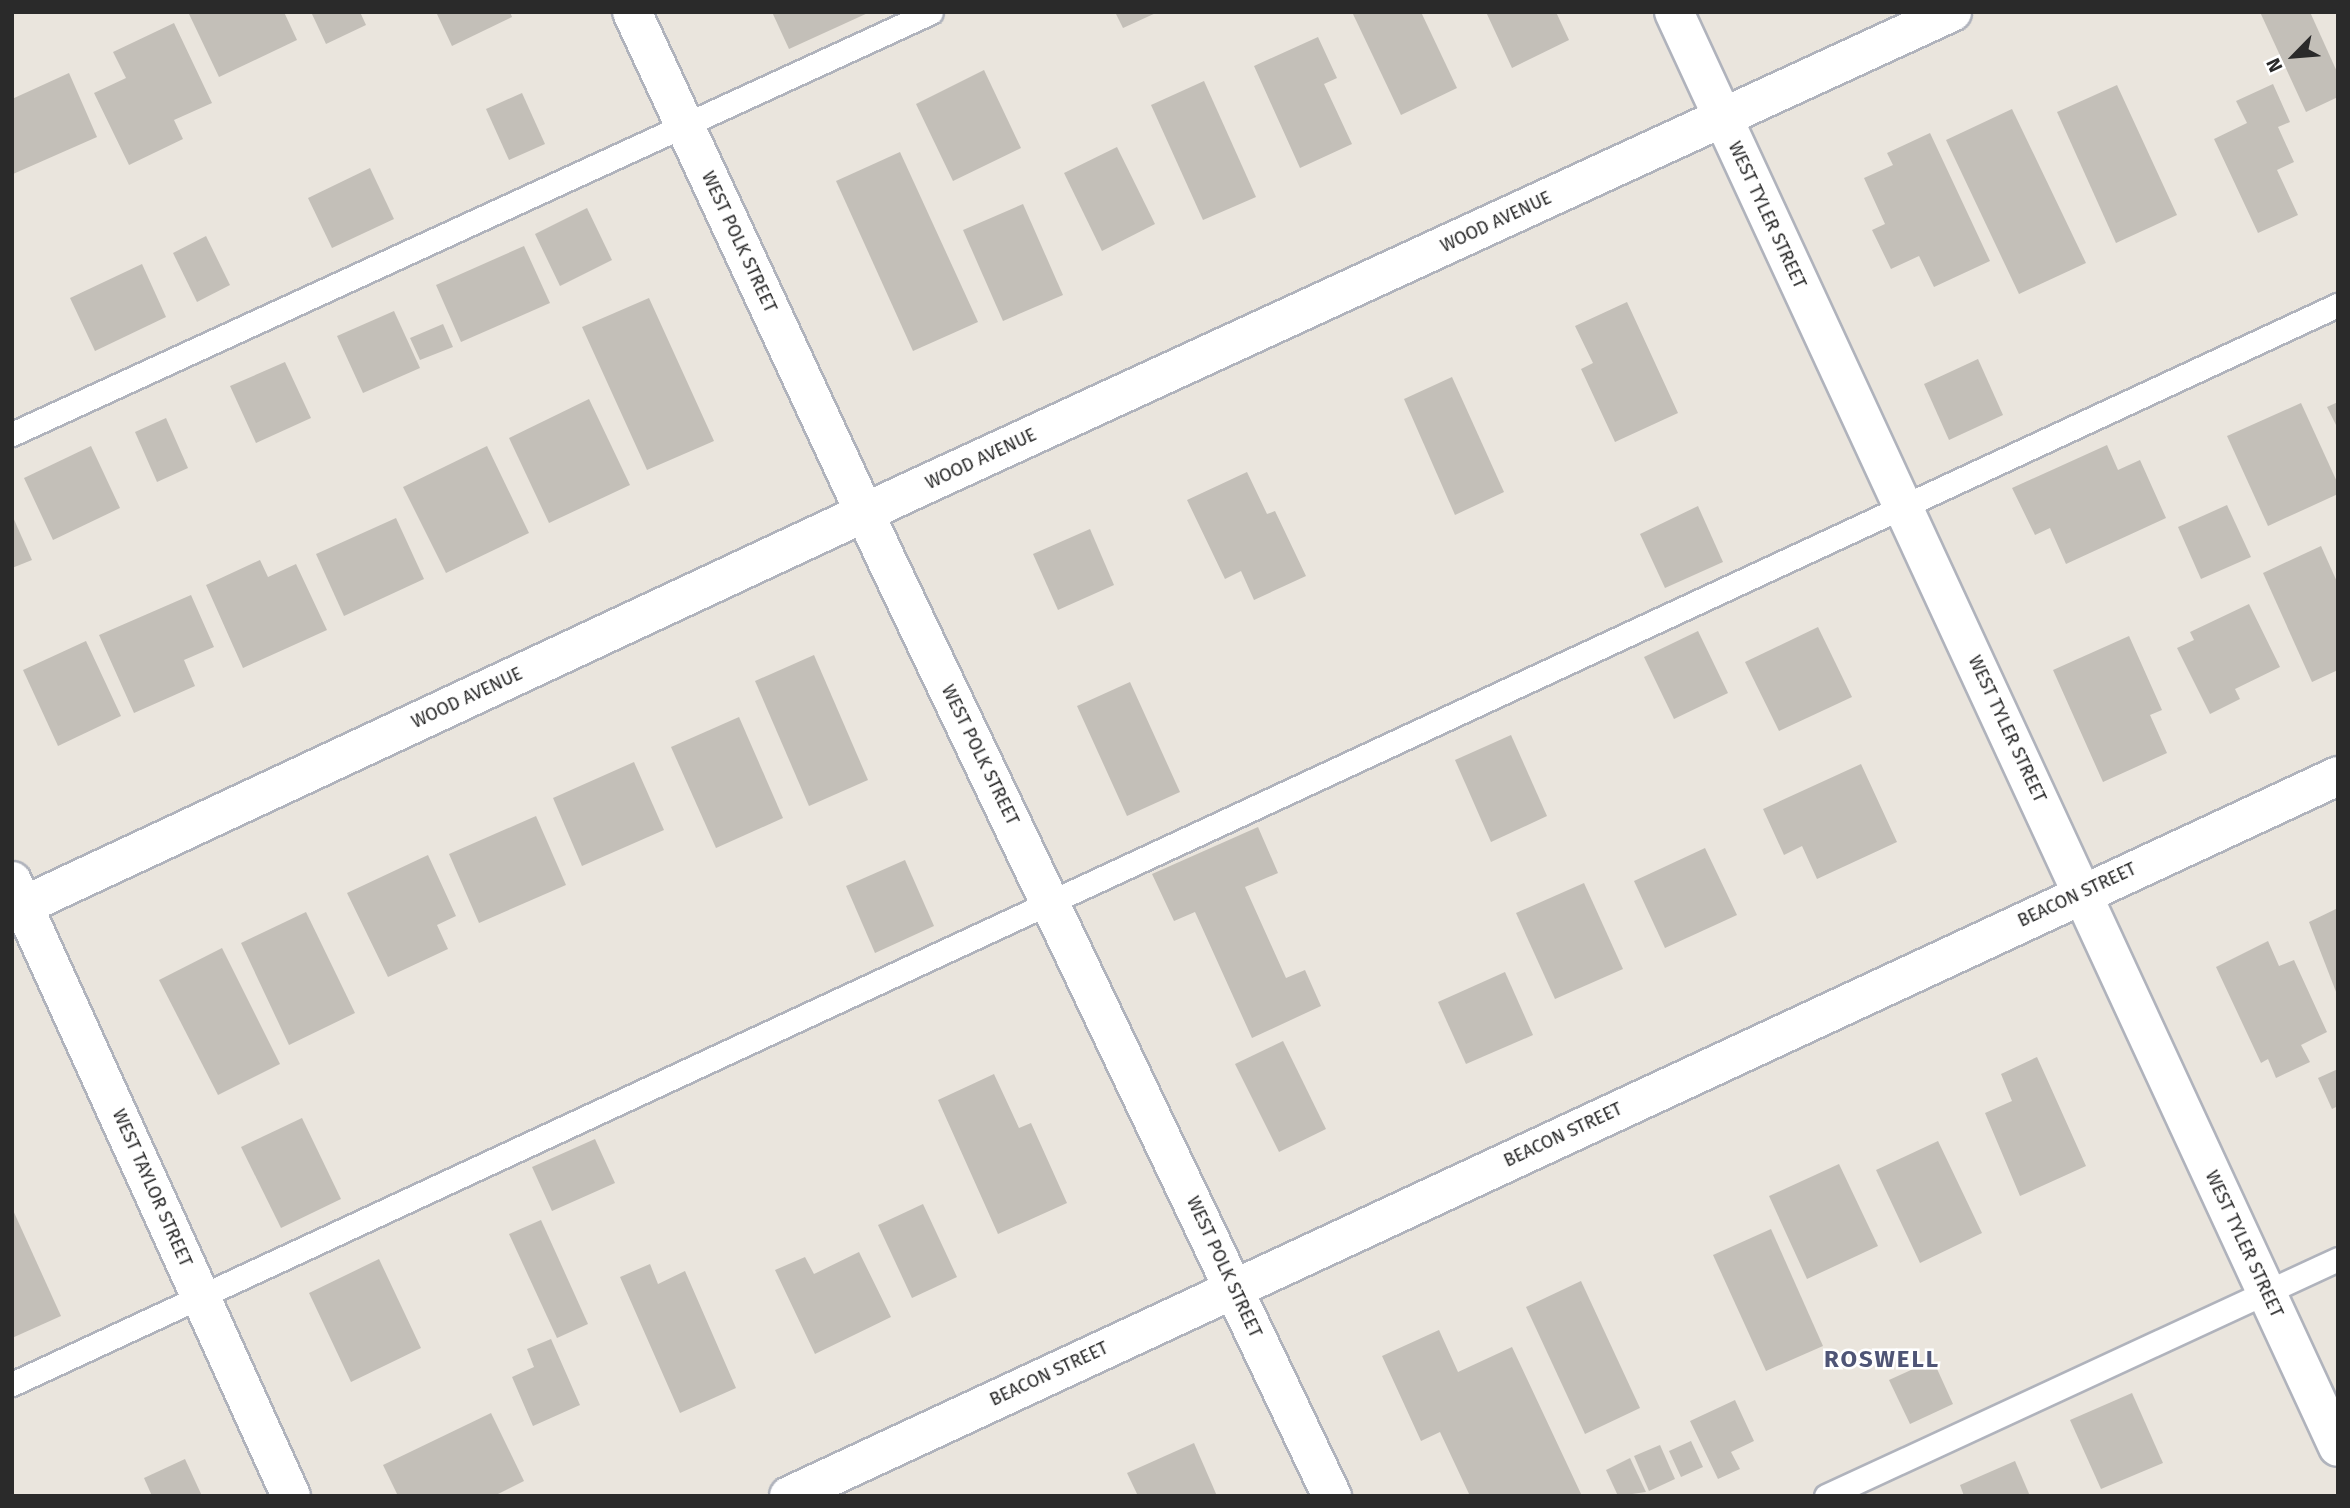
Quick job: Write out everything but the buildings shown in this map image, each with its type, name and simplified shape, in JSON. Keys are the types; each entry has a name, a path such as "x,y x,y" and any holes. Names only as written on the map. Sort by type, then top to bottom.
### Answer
{"street":[{"name":"WEST POLK STREET","path":"632,12 864,513 1332,1496"},
{"name":"WEST TYLER STREET","path":"1674,12 2338,1447"},
{"name":"WOOD AVENUE","path":"16,899 864,513 1952,12"},
{"name":"BEACON STREET","path":"789,1496 2083,892 2338,776"},
{"name":"WEST TAYLOR STREET","path":"16,899 291,1496"}],"lane":[{"path":"12,434 931,12"},
{"path":"12,1384 2338,305"},
{"path":"1826,1496 2338,1259"}],"district":[{"name":"ROSWELL","path":"1882,1360"}]}
